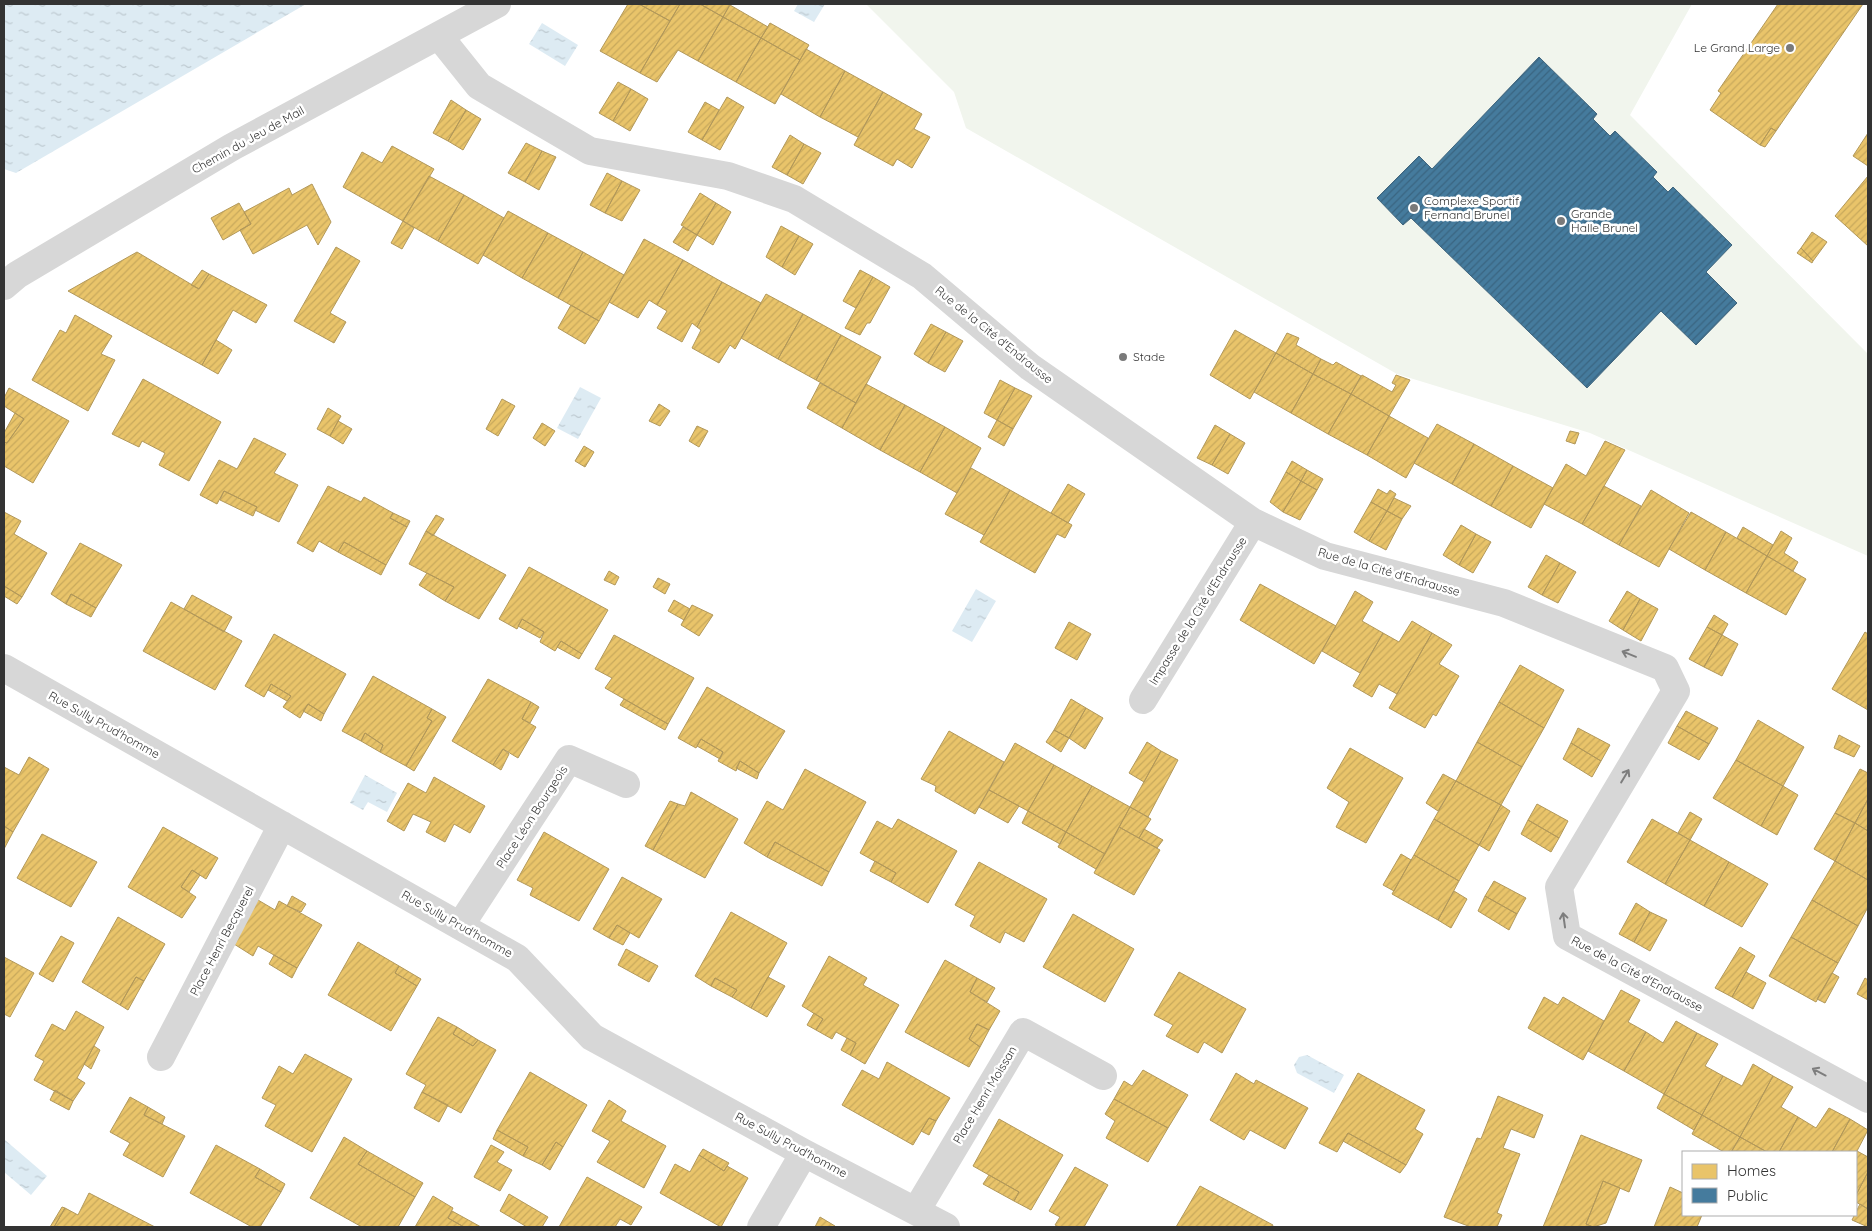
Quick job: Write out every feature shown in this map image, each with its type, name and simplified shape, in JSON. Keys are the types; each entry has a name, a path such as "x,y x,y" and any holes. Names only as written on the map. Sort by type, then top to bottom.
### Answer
{"street":[{"name":"Chemin du Jeu de Mail","path":"4,286 18,275 232,147 497,4"},
{"name":"Rue de la Cité d'Endrausse","path":"439,36 479,86 590,151 728,176 794,199 922,276 1030,366 1253,522 1325,556 1504,603 1665,668 1676,691 1559,887 1567,936 1866,1093"},
{"name":"Impasse de la Cité d'Endrausse","path":"1143,700 1253,522"},
{"name":"Rue Sully Prud'homme","path":"4,668 517,958 592,1037 804,1153 946,1227"},
{"name":"Place Léon Bourgeois","path":"460,926 570,759 626,784"},
{"name":"Place Henri Becquerel","path":"161,1057 282,825"},
{"name":"Place Henri Moissan","path":"916,1211 1022,1032 1103,1076"},
{"path":"761,1227 804,1153"}],"shaded area":[{"name":"Complexe Sportif Fernand Brunel","path":"866,4 1692,4 1630,115 1868,354 1868,556 1590,433 1397,374 966,128 954,92"}],"water":[{"path":"4,4 306,4 16,173 4,169"},
{"path":"798,4 825,4 814,22 794,11"},
{"path":"542,23 578,45 565,66 529,44"},
{"path":"580,387 601,398 578,439 557,428"},
{"path":"976,589 996,601 972,642 952,631"},
{"path":"365,775 397,793 387,812 368,802 363,810 350,803"},
{"path":"1307,1055 1344,1075 1334,1093 1297,1073 1294,1065 1299,1057"},
{"path":"5,1140 47,1176 31,1195 4,1172"}],"building: Homes":[{"path":"628,4 639,4 670,21 640,73 600,51"},
{"path":"639,4 680,4 670,21"},
{"path":"680,4 700,4 723,17 698,61 678,50 657,82 640,73"},
{"path":"700,4 730,4 723,17"},
{"name":"Le Grand Large","path":"1778,4 1863,4 1776,131 1771,128 1760,145 1710,110 1721,93 1718,91"},
{"path":"730,5 768,27 761,38 723,17"},
{"path":"723,17 761,38 736,82 698,61"},
{"path":"770,23 809,45 800,60 761,38"},
{"path":"761,38 800,60 775,104 736,82"},
{"path":"806,49 845,71 820,117 781,94"},
{"path":"845,71 883,92 858,137 820,117"},
{"path":"618,82 631,89 613,121 599,113"},
{"path":"631,89 648,99 630,131 613,121"},
{"path":"883,92 922,114 914,129 930,137 912,168 897,159 893,166 854,145"},
{"path":"727,97 744,107 720,150 702,140"},
{"path":"451,100 466,110 448,141 433,133"},
{"path":"705,102 719,110 702,140 688,132"},
{"path":"466,110 481,119 463,150 448,141"},
{"path":"1771,128 1776,131 1765,147 1760,145"},
{"path":"1868,133 1868,166 1853,156"},
{"path":"790,135 804,144 787,175 772,167"},
{"path":"526,143 542,151 525,182 508,173"},
{"path":"804,144 821,153 803,184 787,175"},
{"path":"392,146 434,169 403,221 343,187 362,152 382,163"},
{"path":"542,151 556,157 539,190 525,182"},
{"path":"607,173 622,181 605,213 590,205"},
{"path":"429,176 464,195 438,241 403,221"},
{"path":"1868,176 1868,246 1835,216"},
{"path":"622,181 640,190 622,221 605,213"},
{"path":"312,184 331,222 318,245 307,225 253,254 240,230 251,224 244,212 289,188 292,195"},
{"path":"700,193 716,203 697,235 681,225"},
{"path":"464,195 504,218 478,264 438,241"},
{"path":"239,203 251,224 223,240 211,218"},
{"path":"716,203 731,212 713,245 697,235"},
{"path":"508,211 548,233 522,278 483,255"},
{"path":"403,221 414,228 402,249 391,243"},
{"path":"781,226 799,236 782,267 766,257"},
{"path":"683,227 697,235 688,251 673,242"},
{"path":"1812,232 1827,242 1813,261 1801,248"},
{"path":"548,233 583,252 558,298 522,278"},
{"path":"799,236 813,244 795,275 782,267"},
{"path":"644,239 683,260 657,305 649,300 638,318 609,302"},
{"path":"336,247 360,261 330,313 346,322 334,343 294,321"},
{"path":"1801,248 1813,261 1812,263 1797,253"},
{"path":"137,252 199,289 209,274 267,305 256,323 233,310 202,365 68,291"},
{"path":"583,252 624,275 599,321 558,298"},
{"path":"683,260 722,282 697,327 692,323 682,342 657,328 667,311 657,305"},
{"path":"202,270 209,274 199,289 191,285"},
{"path":"860,270 873,277 856,308 843,301"},
{"path":"873,277 890,287 870,323 867,323 860,335 845,328"},
{"path":"722,282 761,303 735,349 730,345 719,363 692,348 701,330 697,327"},
{"path":"766,294 803,314 778,359 741,338"},
{"path":"571,305 599,321 585,344 558,328"},
{"path":"803,314 841,335 816,380 778,359"},
{"path":"75,315 112,336 101,354 115,360 88,411 32,380 60,330 66,333"},
{"path":"931,324 946,332 928,363 914,354"},
{"path":"1235,330 1276,353 1250,399 1210,375"},
{"path":"946,332 963,341 945,372 928,363"},
{"path":"1287,333 1299,338 1296,345 1321,359 1313,374 1276,353"},
{"path":"841,335 881,357 856,403 816,380"},
{"path":"216,340 232,350 218,374 202,365"},
{"path":"1276,353 1313,374 1291,413 1254,392"},
{"path":"1321,359 1333,365 1336,362 1361,376 1351,394 1313,374"},
{"path":"1313,374 1351,394 1328,434 1291,413"},
{"path":"1362,375 1392,392 1396,385 1392,383 1396,375 1410,380 1389,416 1351,394"},
{"path":"143,379 221,422 189,481 159,465 165,453 142,441 139,447 112,434"},
{"path":"1000,380 1015,388 997,420 984,413"},
{"path":"820,383 856,403 842,428 807,408"},
{"path":"866,384 905,405 880,450 842,428"},
{"path":"9,388 69,421 33,483 4,466 4,442 7,443 24,419 4,406 4,398"},
{"path":"1015,388 1032,396 1013,429 997,420"},
{"path":"1351,394 1389,416 1367,455 1328,434"},
{"path":"502,399 515,406 498,436 486,429"},
{"path":"659,404 670,411 660,426 649,421"},
{"path":"905,405 945,427 920,472 880,450"},
{"path":"328,408 341,416 330,436 317,429"},
{"path":"15,413 24,419 7,443 4,442 4,433"},
{"path":"1389,416 1428,438 1406,478 1367,455"},
{"path":"997,420 1013,429 1004,446 988,437"},
{"path":"338,421 352,429 343,444 330,436"},
{"path":"542,423 555,431 545,446 533,438"},
{"path":"1437,424 1474,444 1452,484 1414,463"},
{"path":"1215,425 1230,434 1212,465 1197,458"},
{"path":"697,426 708,431 699,447 689,441"},
{"path":"945,427 981,448 957,493 920,472"},
{"path":"1570,431 1579,433 1575,444 1566,441"},
{"path":"1230,434 1245,443 1228,474 1212,465"},
{"path":"254,438 286,454 274,473 298,485 279,522 255,510 257,507 224,491 217,504 200,495 219,460 237,469"},
{"path":"1605,441 1625,450 1582,524 1544,504 1566,464 1586,476"},
{"path":"1474,444 1513,466 1491,506 1452,484"},
{"path":"584,446 594,452 585,467 575,461"},
{"path":"1292,461 1307,470 1301,481 1286,472"},
{"path":"1513,466 1553,488 1531,528 1491,506"},
{"path":"971,468 1010,490 984,535 945,514"},
{"path":"1307,470 1323,479 1317,490 1301,481"},
{"path":"1286,472 1301,481 1283,512 1270,502"},
{"path":"1301,481 1317,490 1300,520 1283,512"},
{"path":"1068,484 1085,494 1068,523 1051,513"},
{"path":"328,486 361,502 364,497 393,513 390,518 407,527 386,565 344,542 338,552 319,541 313,552 297,543"},
{"path":"1604,486 1641,506 1619,545 1582,524"},
{"path":"1378,489 1387,494 1390,490 1396,494 1387,511 1371,502"},
{"path":"1010,490 1072,525 1065,538 1057,534 1035,573 980,542"},
{"path":"1651,490 1689,513 1659,567 1619,545"},
{"path":"224,491 257,507 253,516 220,500"},
{"path":"1394,498 1411,506 1402,519 1387,511"},
{"path":"1371,502 1387,511 1369,541 1354,532"},
{"path":"1387,511 1402,519 1386,550 1369,541"},
{"path":"4,512 21,521 14,534 47,553 22,597 4,586"},
{"path":"1691,512 1726,532 1705,570 1669,549"},
{"path":"393,513 410,521 407,527 390,518"},
{"path":"436,515 444,519 433,536 426,531"},
{"path":"1461,525 1476,534 1459,565 1443,555"},
{"path":"1743,527 1773,545 1767,556 1737,538"},
{"path":"426,531 506,575 479,619 445,601 454,587 409,564"},
{"path":"1781,531 1792,538 1784,553 1798,562 1793,571 1767,556"},
{"path":"1726,532 1767,556 1746,593 1705,570"},
{"path":"1476,534 1491,542 1473,573 1459,565"},
{"path":"344,542 386,565 381,575 338,552"},
{"path":"80,543 122,565 96,608 71,594 66,604 51,594"},
{"path":"1546,555 1560,563 1542,595 1528,587"},
{"path":"1767,556 1806,579 1786,615 1746,593"},
{"path":"1560,563 1576,572 1558,603 1542,595"},
{"path":"529,567 608,610 582,654 561,641 555,651 540,642 544,632 522,619 517,629 499,619"},
{"path":"609,571 619,577 615,585 604,580"},
{"path":"427,573 454,587 445,601 419,585"},
{"path":"658,578 670,584 665,594 653,587"},
{"path":"1260,584 1336,626 1314,664 1240,620"},
{"path":"4,586 22,597 17,604 4,596"},
{"path":"1355,591 1373,602 1362,621 1383,633 1360,673 1322,651"},
{"path":"1627,591 1640,599 1623,630 1609,621"},
{"path":"71,594 96,608 91,617 66,604"},
{"path":"192,595 232,617 224,632 184,609"},
{"path":"1640,599 1658,609 1641,641 1623,630"},
{"path":"674,600 690,609 684,620 668,611"},
{"path":"171,602 242,641 215,690 143,651"},
{"path":"692,605 713,615 699,636 681,625"},
{"path":"1714,615 1728,624 1722,635 1707,627"},
{"path":"522,619 544,632 540,638 518,626"},
{"path":"1412,621 1432,633 1397,694 1379,684 1372,697 1353,686 1383,633 1399,642"},
{"path":"1069,622 1091,634 1077,660 1055,648"},
{"path":"1707,627 1722,635 1704,667 1689,659"},
{"path":"1865,632 1868,634 1868,710 1832,689"},
{"path":"1432,633 1452,645 1439,664 1459,676 1436,716 1433,714 1425,728 1389,708"},
{"path":"274,634 346,674 324,714 308,704 300,718 283,707 291,696 271,684 264,697 245,686"},
{"path":"614,635 694,678 668,724 605,688 612,678 595,669"},
{"path":"1722,635 1738,644 1722,676 1704,667"},
{"path":"561,641 582,654 579,659 557,647"},
{"path":"1520,665 1564,690 1544,728 1499,702"},
{"path":"373,676 432,709 427,718 432,721 406,766 380,752 383,745 365,733 361,741 342,731"},
{"path":"488,679 531,702 522,719 536,727 518,758 503,749 493,765 452,741"},
{"path":"271,684 291,696 287,701 268,690"},
{"path":"707,687 785,731 759,773 740,761 736,771 718,761 723,752 701,739 696,748 678,738"},
{"path":"624,699 668,724 665,730 620,705"},
{"path":"1071,699 1086,708 1069,738 1054,730"},
{"path":"531,702 539,707 530,723 522,719"},
{"path":"1499,702 1544,728 1522,767 1477,742"},
{"path":"308,704 324,714 321,721 303,711"},
{"path":"1086,708 1103,718 1085,749 1069,738"},
{"path":"432,709 446,717 414,771 406,766 432,721 427,718"},
{"path":"1686,711 1718,728 1709,744 1677,726"},
{"path":"1758,720 1804,747 1783,786 1736,760"},
{"path":"1677,726 1709,744 1699,760 1668,743"},
{"path":"1578,728 1610,745 1601,761 1571,743"},
{"path":"1054,730 1069,738 1061,752 1046,742"},
{"path":"949,731 1004,762 975,814 935,791 936,786 921,779"},
{"path":"365,733 383,745 380,752 361,741"},
{"path":"1839,735 1860,746 1854,757 1834,748"},
{"path":"701,739 723,752 720,759 697,746"},
{"path":"1147,742 1161,751 1144,782 1129,773"},
{"path":"1477,742 1522,767 1501,805 1456,781"},
{"path":"1015,743 1054,765 1028,811 989,790"},
{"path":"1571,743 1601,761 1592,777 1563,759"},
{"path":"1350,748 1403,778 1366,843 1336,827 1349,802 1327,788"},
{"path":"503,749 509,754 501,770 493,765"},
{"path":"1161,751 1178,760 1148,817 1130,807"},
{"path":"29,757 49,769 13,832 4,826 4,767 19,775"},
{"path":"1736,760 1783,786 1761,826 1713,798"},
{"path":"740,761 759,773 757,779 736,768"},
{"path":"1054,765 1092,786 1066,832 1028,811"},
{"path":"805,769 866,802 829,872 775,842 767,857 744,843 767,801 783,810"},
{"path":"1860,769 1868,773 1868,799 1855,823 1835,813"},
{"path":"1443,774 1456,781 1438,811 1426,803"},
{"path":"434,777 485,806 470,833 454,824 445,842 426,832 431,822 413,814 404,831 387,821 408,783 426,793"},
{"path":"1456,781 1501,805 1479,845 1434,819"},
{"path":"1092,786 1130,807 1105,854 1066,832"},
{"path":"1783,786 1798,795 1777,835 1761,826"},
{"path":"989,790 1019,806 1008,823 979,807"},
{"path":"691,792 738,819 705,878 653,850 678,804 685,806"},
{"path":"1868,799 1868,831 1855,823"},
{"path":"670,801 678,804 653,850 645,846"},
{"path":"1537,804 1568,821 1559,838 1528,820"},
{"path":"1501,805 1510,811 1489,851 1479,845"},
{"path":"1130,807 1151,819 1139,838 1119,827"},
{"path":"1028,811 1066,832 1060,844 1022,823"},
{"path":"1690,812 1702,819 1690,840 1678,833"},
{"path":"1835,813 1855,823 1835,861 1814,849"},
{"path":"898,819 957,851 928,903 891,882 896,873 860,853 877,821 892,829"},
{"path":"1434,819 1479,845 1459,881 1414,855"},
{"path":"1652,819 1690,840 1665,884 1627,862"},
{"path":"1528,820 1559,838 1551,852 1521,834"},
{"path":"1855,823 1868,831 1868,880 1835,861"},
{"path":"4,826 13,832 4,849"},
{"path":"163,827 218,858 206,879 192,870 181,887 196,897 182,918 128,887"},
{"path":"1119,827 1160,850 1134,895 1094,873"},
{"path":"1144,829 1163,840 1157,848 1139,838"},
{"path":"544,832 609,869 579,921 530,895 533,888 517,880"},
{"path":"1066,832 1105,854 1096,869 1058,847"},
{"path":"42,834 97,862 71,907 17,878"},
{"path":"1690,840 1729,862 1704,906 1665,884"},
{"path":"775,842 829,872 822,886 767,857"},
{"path":"1401,854 1411,860 1394,891 1383,885"},
{"path":"1414,855 1459,881 1438,920 1392,894"},
{"path":"875,861 896,873 891,882 870,871"},
{"path":"1835,861 1868,880 1868,907 1858,926 1812,900"},
{"path":"979,862 1047,899 1024,942 1005,932 1000,943 970,926 975,916 955,905"},
{"path":"1729,862 1768,884 1742,927 1704,906"},
{"path":"192,870 200,875 189,892 181,887"},
{"path":"622,877 662,899 639,938 617,925 609,938 593,929"},
{"path":"1494,881 1526,898 1517,914 1485,896"},
{"path":"1454,891 1467,899 1451,928 1438,920"},
{"path":"292,896 306,904 301,912 287,906"},
{"path":"1485,896 1517,914 1509,930 1478,911"},
{"path":"258,900 275,910 279,901 322,925 297,968 258,946 253,956 234,944"},
{"path":"1812,900 1858,926 1838,963 1791,937"},
{"path":"1636,903 1650,912 1634,942 1619,934"},
{"path":"731,912 787,943 751,1008 732,997 737,990 715,978 711,986 695,976"},
{"path":"1650,912 1667,920 1650,951 1634,942"},
{"path":"1073,914 1134,949 1105,1002 1043,967"},
{"path":"118,917 165,944 144,981 136,977 120,1005 82,982"},
{"path":"617,925 630,933 623,945 609,938"},
{"path":"61,936 74,943 53,982 39,974"},
{"path":"1791,937 1838,963 1816,1002 1769,976"},
{"path":"358,942 399,966 395,973 417,986 391,1031 328,995"},
{"path":"1740,947 1755,956 1732,997 1715,988"},
{"path":"626,949 658,966 649,982 618,965"},
{"path":"274,955 297,968 292,978 269,964"},
{"path":"829,956 867,978 863,985 899,1005 865,1064 850,1055 856,1043 836,1032 832,1039 816,1030 823,1019 802,1006"},
{"path":"4,957 34,973 10,1017 4,1014"},
{"path":"945,960 977,978 970,992 1000,1011 989,1030 977,1024 969,1039 980,1047 969,1067 905,1032"},
{"path":"399,966 421,979 417,986 395,973"},
{"path":"1179,972 1246,1009 1222,1053 1204,1042 1198,1053 1166,1036 1173,1025 1154,1015"},
{"path":"1746,972 1766,983 1753,1009 1732,997"},
{"path":"1832,973 1839,977 1825,1003 1817,999"},
{"path":"136,977 144,981 128,1010 120,1005"},
{"path":"768,977 785,986 767,1017 751,1008"},
{"path":"715,978 737,990 732,997 711,986"},
{"path":"977,978 995,988 987,1002 970,992"},
{"path":"1865,978 1868,980 1868,1000 1857,994"},
{"path":"1621,990 1640,1000 1628,1022 1646,1032 1624,1071 1588,1051"},
{"path":"1544,997 1558,1005 1563,997 1604,1021 1583,1060 1528,1028"},
{"path":"76,1011 104,1027 77,1078 85,1083 73,1101 34,1080 44,1061 35,1056 52,1024 65,1031"},
{"path":"814,1013 823,1019 816,1030 807,1025"},
{"path":"438,1017 457,1027 453,1034 473,1046 478,1040 496,1050 461,1113 422,1092 426,1085 406,1074"},
{"path":"1676,1021 1697,1033 1664,1094 1624,1071 1646,1032 1663,1043"},
{"path":"977,1024 989,1030 980,1047 969,1039"},
{"path":"457,1027 478,1040 473,1046 453,1034"},
{"path":"1697,1033 1718,1044 1705,1066 1723,1076 1702,1115 1664,1094"},
{"path":"847,1038 856,1043 850,1055 841,1050"},
{"path":"94,1046 100,1050 91,1069 84,1064"},
{"path":"305,1054 352,1079 312,1152 265,1126 276,1105 262,1098 279,1066 293,1074"},
{"path":"887,1062 950,1098 936,1121 929,1118 913,1145 842,1105 862,1070 879,1079"},
{"path":"1753,1064 1773,1076 1740,1137 1702,1115 1723,1076 1742,1086"},
{"path":"1143,1070 1188,1095 1168,1128 1114,1099 1124,1081 1132,1086"},
{"path":"530,1072 587,1105 563,1147 556,1142 542,1165 523,1156 528,1147 497,1130"},
{"path":"1236,1073 1254,1084 1256,1080 1308,1108 1285,1149 1250,1130 1244,1140 1210,1120"},
{"path":"1358,1073 1425,1110 1415,1129 1423,1134 1406,1165 1348,1133 1337,1152 1319,1143"},
{"path":"1773,1076 1793,1087 1781,1107 1798,1117 1780,1151 1765,1151 1740,1137"},
{"path":"55,1090 73,1101 69,1110 50,1100"},
{"path":"422,1092 448,1105 439,1122 414,1108"},
{"path":"1664,1094 1702,1115 1694,1130 1657,1108"},
{"path":"1498,1096 1543,1115 1534,1138 1511,1129 1503,1148 1520,1154 1497,1213 1502,1215 1497,1227 1471,1227 1444,1217 1477,1138 1481,1139"},
{"path":"130,1097 148,1107 144,1115 185,1136 163,1177 123,1155 130,1143 110,1132"},
{"path":"1114,1099 1168,1128 1148,1162 1106,1138 1115,1121 1105,1114"},
{"path":"609,1100 626,1111 621,1121 666,1146 644,1188 597,1162 610,1141 592,1131"},
{"path":"148,1107 165,1117 162,1124 144,1115"},
{"path":"1829,1108 1850,1119 1833,1151 1780,1151 1798,1117 1816,1128"},
{"path":"1702,1115 1740,1137 1732,1151 1722,1151 1692,1134"},
{"path":"929,1118 936,1121 929,1135 921,1131"},
{"path":"999,1119 1063,1155 1031,1210 1014,1201 1019,1192 973,1166"},
{"path":"1850,1119 1868,1130 1857,1151 1833,1151"},
{"path":"497,1130 528,1147 523,1156 493,1139"},
{"path":"1348,1133 1406,1165 1400,1173 1343,1141"},
{"path":"1581,1135 1642,1160 1629,1192 1603,1181 1586,1224 1593,1227 1543,1227"},
{"path":"344,1137 367,1151 358,1164 415,1197 398,1227 362,1227 310,1198"},
{"path":"1740,1137 1765,1151 1732,1151"},
{"path":"556,1142 563,1147 550,1170 542,1165"},
{"path":"216,1145 260,1169 255,1177 281,1192 260,1227 252,1227 190,1193"},
{"path":"491,1145 504,1152 497,1162 512,1170 500,1191 474,1177"},
{"path":"703,1149 729,1163 724,1171 699,1155"},
{"path":"367,1151 423,1183 415,1197 358,1164"},
{"path":"1857,1151 1868,1157 1868,1172 1857,1193"},
{"path":"699,1155 724,1171 727,1166 748,1178 721,1227 660,1193 675,1164 690,1172"},
{"path":"1075,1167 1108,1185 1084,1227 1059,1227 1055,1225 1060,1217 1049,1211"},
{"path":"260,1169 285,1184 281,1192 255,1177"},
{"path":"1868,1172 1868,1209 1857,1203 1857,1193"},
{"path":"989,1175 1019,1192 1014,1201 983,1184"},
{"path":"587,1177 642,1207 631,1225 620,1219 615,1227 559,1227"},
{"path":"1603,1181 1620,1188 1606,1223 1593,1227 1586,1224"},
{"path":"1200,1186 1273,1225 1272,1227 1176,1227"},
{"path":"1670,1187 1682,1193 1682,1216 1702,1216 1697,1227 1654,1227"},
{"path":"89,1193 155,1227 54,1227 65,1208 78,1215"},
{"path":"509,1194 548,1217 542,1227 527,1227 500,1211"},
{"path":"433,1196 453,1208 448,1218 464,1227 415,1227"},
{"path":"1860,1204 1868,1209 1868,1227 1852,1220 1854,1216 1857,1216"},
{"path":"62,1207 65,1208 54,1227 50,1227"},
{"path":"452,1211 481,1227 464,1227 448,1218"},
{"path":"820,1217 835,1226 835,1227 815,1227"}],"building: Public":[{"name":"Grande Halle Brunel","path":"1539,57 1597,114 1593,119 1610,136 1615,131 1657,172 1653,177 1668,192 1673,187 1732,245 1706,272 1737,303 1696,345 1661,311 1587,388 1411,218 1403,225 1377,198 1419,156 1432,169"}],"place":[{"name":"Le Grand Large","path":"1790,48"},
{"name":"Complexe Sportif Fernand Brunel","path":"1414,208"},
{"name":"Grande Halle Brunel","path":"1561,221"},
{"name":"Stade","path":"1123,357"}]}
